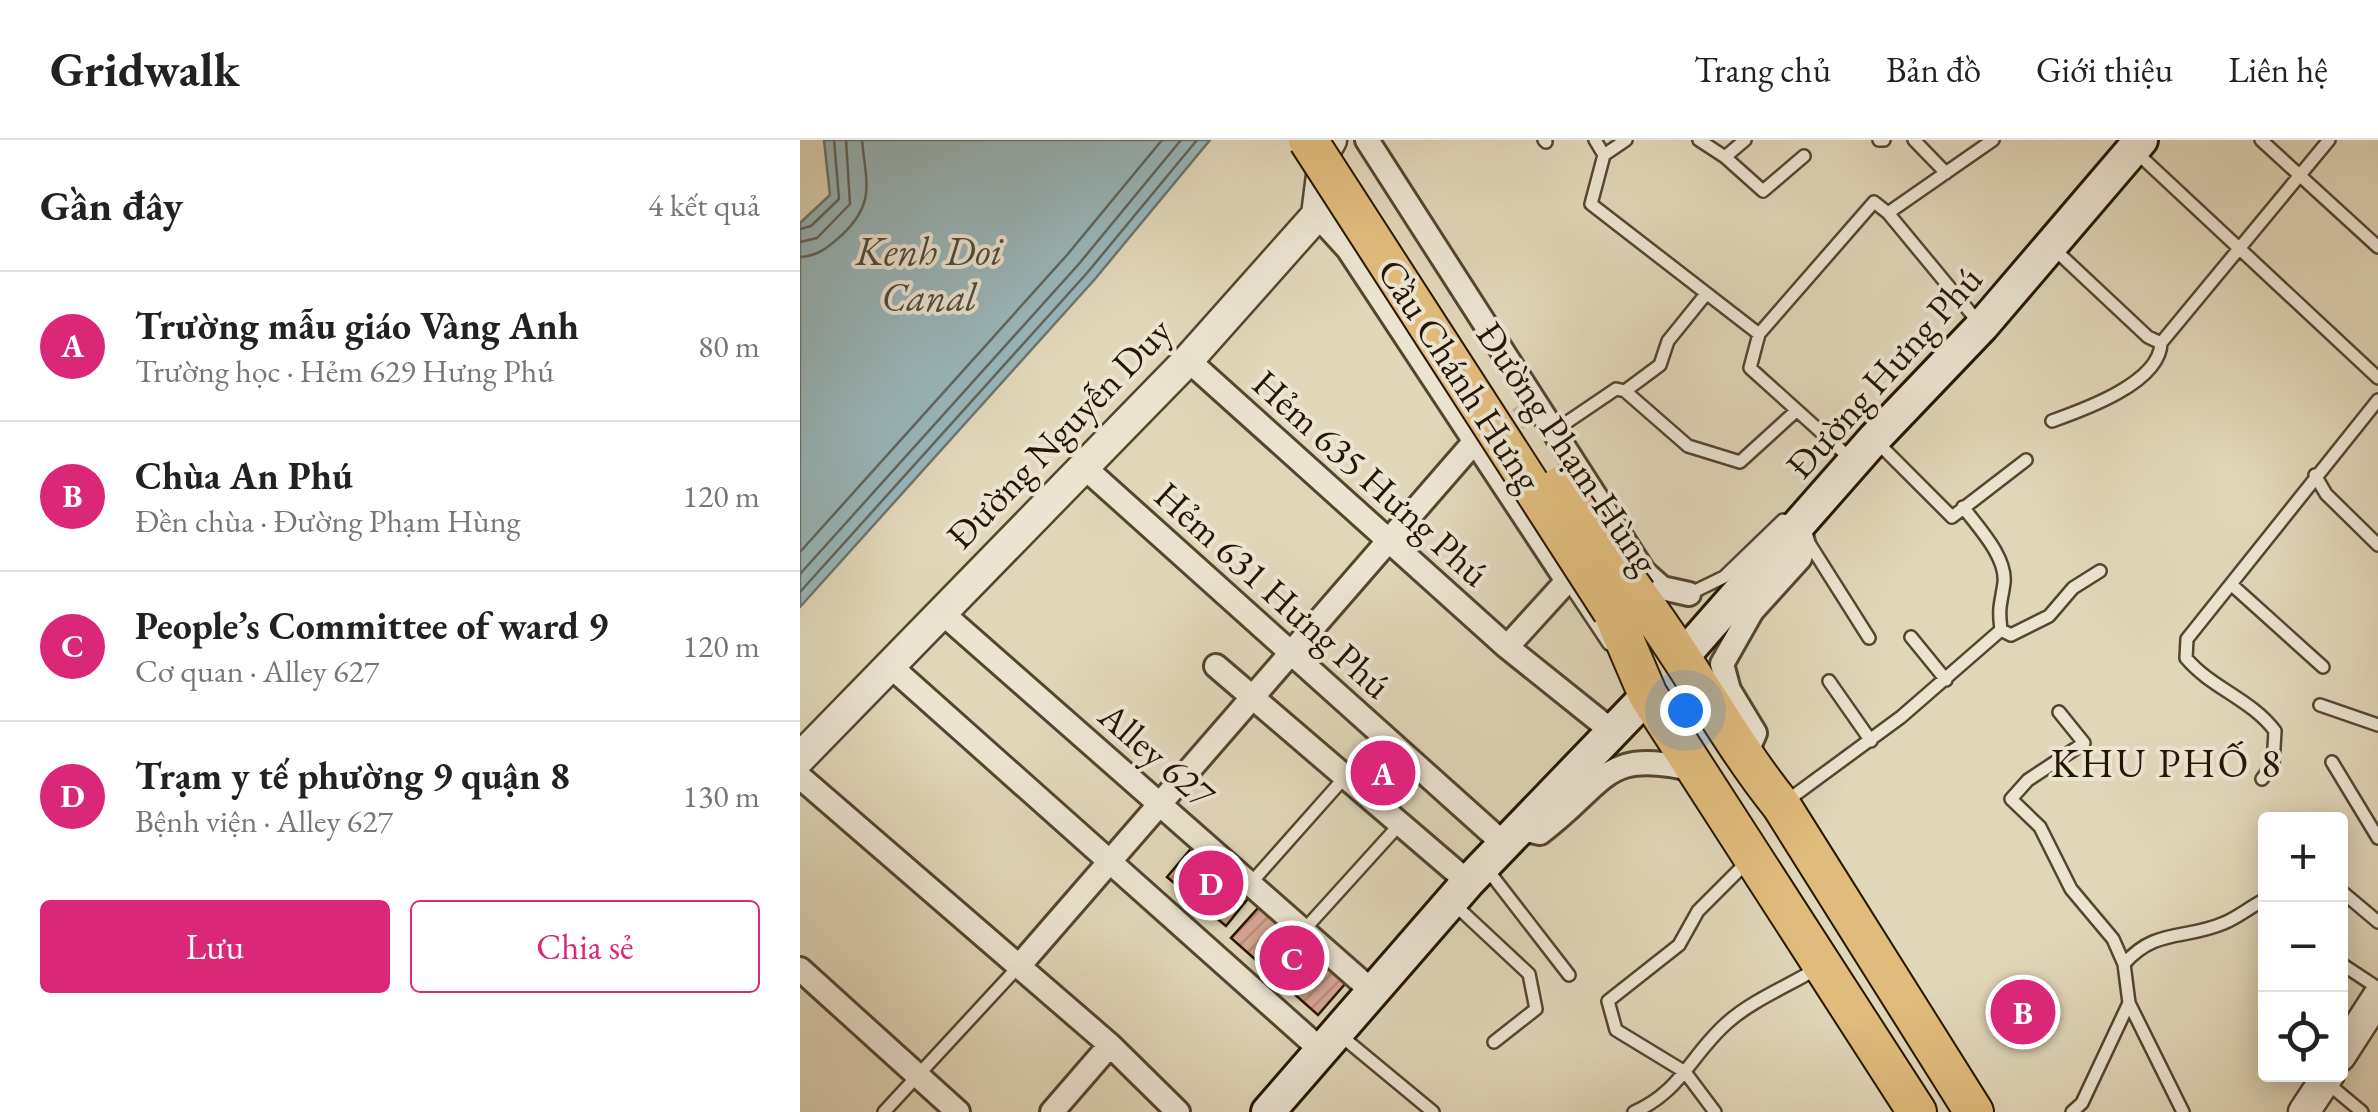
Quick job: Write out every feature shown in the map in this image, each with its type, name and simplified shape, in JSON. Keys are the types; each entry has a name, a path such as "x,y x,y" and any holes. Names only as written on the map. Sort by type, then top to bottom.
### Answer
{"main road":[{"name":"Cầu Chánh Hưng","path":"1308,140 1624,602"},
{"name":"Cầu Chánh Hưng","path":"1332,140 1565,494 1624,602"},
{"name":"Đường Hưng Phú","path":"1684,655 1864,450 1982,326 2137,145"},
{"name":"Đường Phạm Hùng","path":"1624,602 1684,655 1744,759 1780,805 1974,1112"},
{"name":"Đường Phạm Hùng","path":"1624,602 1648,695 1917,1112"},
{"path":"1279,1108 1328,1041 1372,991 1486,864 1648,695"}],"street":[{"path":"1317,215 1325,152 1332,140"},
{"name":"Đường Phạm Hùng","path":"1367,140 1530,411 1554,431 1644,572 1662,588 1689,594"},
{"name":"Đường Nguyễn Duy","path":"800,758 1188,360 1317,215"},
{"name":"Đường Phạm Hùng","path":"1317,215 1348,249 1482,437 1567,581"},
{"name":"Hẻm 635 Hưng Phú","path":"1188,360 1507,647 1613,732"},
{"path":"1019,966 1386,540 1482,437"},
{"name":"Hẻm 631 Hưng Phú","path":"1084,468 1288,652 1486,864"},
{"path":"1744,759 1754,733 1729,690 1722,664 1752,611 1800,558 1804,546 1799,527"},
{"path":"1507,647 1567,581"},
{"name":"Alley 627","path":"940,611 1372,991"},
{"path":"888,664 1112,860 1328,1041"},
{"path":"1216,666 1400,824 1486,864 1540,833 1622,763 1642,760 1699,771"},
{"path":"800,777 1110,1045 1178,1112"},
{"path":"800,969 958,1112"},
{"path":"2348,1044 2378,997"},
{"path":"1052,1112 1110,1045"},
{"path":"2304,1112 2324,1082"}],"lane":[{"path":"1596,140 1604,155"},
{"path":"1626,140 1604,155 1591,204 1759,334"},
{"path":"1699,140 1763,191 1804,156"},
{"path":"1725,157 1745,140"},
{"path":"1914,140 1946,173"},
{"path":"1888,213 1994,140"},
{"path":"2262,140 2378,247"},
{"path":"2052,421 2100,404 2140,376 2160,352 2161,343 2202,298 2239,245 2328,140"},
{"path":"2137,145 2378,378"},
{"path":"1982,326 1888,213 1874,202 1759,334 1750,368 1796,411 1864,450 1952,517 2026,460"},
{"path":"2051,247 2148,336 2161,343"},
{"path":"1625,391 1660,365 1668,341 1706,294"},
{"path":"1554,431 1616,389 1625,391 1688,446 1740,462 1796,411"},
{"path":"2262,779 2273,764 2276,731 2266,718 2199,673 2186,658 2193,628 2232,585 2378,400"},
{"path":"2315,475 2326,494 2378,545"},
{"name":"Đường Phạm Hùng","path":"1689,594 1724,577 1797,506 1824,495"},
{"path":"1963,507 1999,561 2004,584 1998,599 2000,624 2011,635 2050,616 2073,588 2100,571"},
{"path":"1799,527 1869,638"},
{"name":"Đường Phạm Hùng","path":"1567,581 1623,665"},
{"path":"2232,585 2323,667"},
{"path":"1780,805 1871,741 1946,680 2000,624"},
{"path":"1911,637 1946,680"},
{"path":"1829,681 1871,741"},
{"path":"2320,705 2378,725"},
{"path":"2059,712 2084,743 2028,780 2011,800 2040,827 2071,889 2113,939 2124,964 2129,1003 2183,1112"},
{"path":"2332,762 2378,838"},
{"path":"1250,884 1345,777"},
{"path":"1304,930 1400,824"},
{"path":"1715,1112 1685,1072 1616,1030 1608,1001 1678,945 1698,911 1752,856"},
{"path":"1486,864 1569,975"},
{"path":"1486,864 1528,974 1536,1009 1494,1042"},
{"path":"2348,897 2378,922"},
{"path":"2124,964 2158,937 2203,931 2260,902"},
{"path":"1634,1112 1658,1102 1685,1072 1695,1054 1731,1019 1824,965"},
{"path":"884,1112 1019,966"},
{"path":"2348,968 2378,988"},
{"path":"2072,1112 2082,1102 2129,1003"},
{"path":"1328,1041 1433,1112"},
{"path":"2339,1082 2362,1112"}],"water":[{"name":"Kenh Doi Canal","path":"824,140 1210,140 1095,279 800,607 800,223 830,195"}],"building":[{"path":"1199,839 1255,890 1226,926 1167,877"},
{"path":"1267,898 1351,977 1318,1015 1231,938"}],"tunnel":[{"path":"1488,434 1523,416"}],"place":[{"name":"Trường mẫu giáo Vàng Anh","path":"1383,773"},
{"name":"Trạm y tế phường 9 quận 8","path":"1211,883"},
{"name":"People’s Committee of ward 9","path":"1292,958"},
{"name":"Chùa An Phú","path":"2023,1012"}],"district":[{"name":"KHU PHỐ 8","path":"2167,763"}]}
